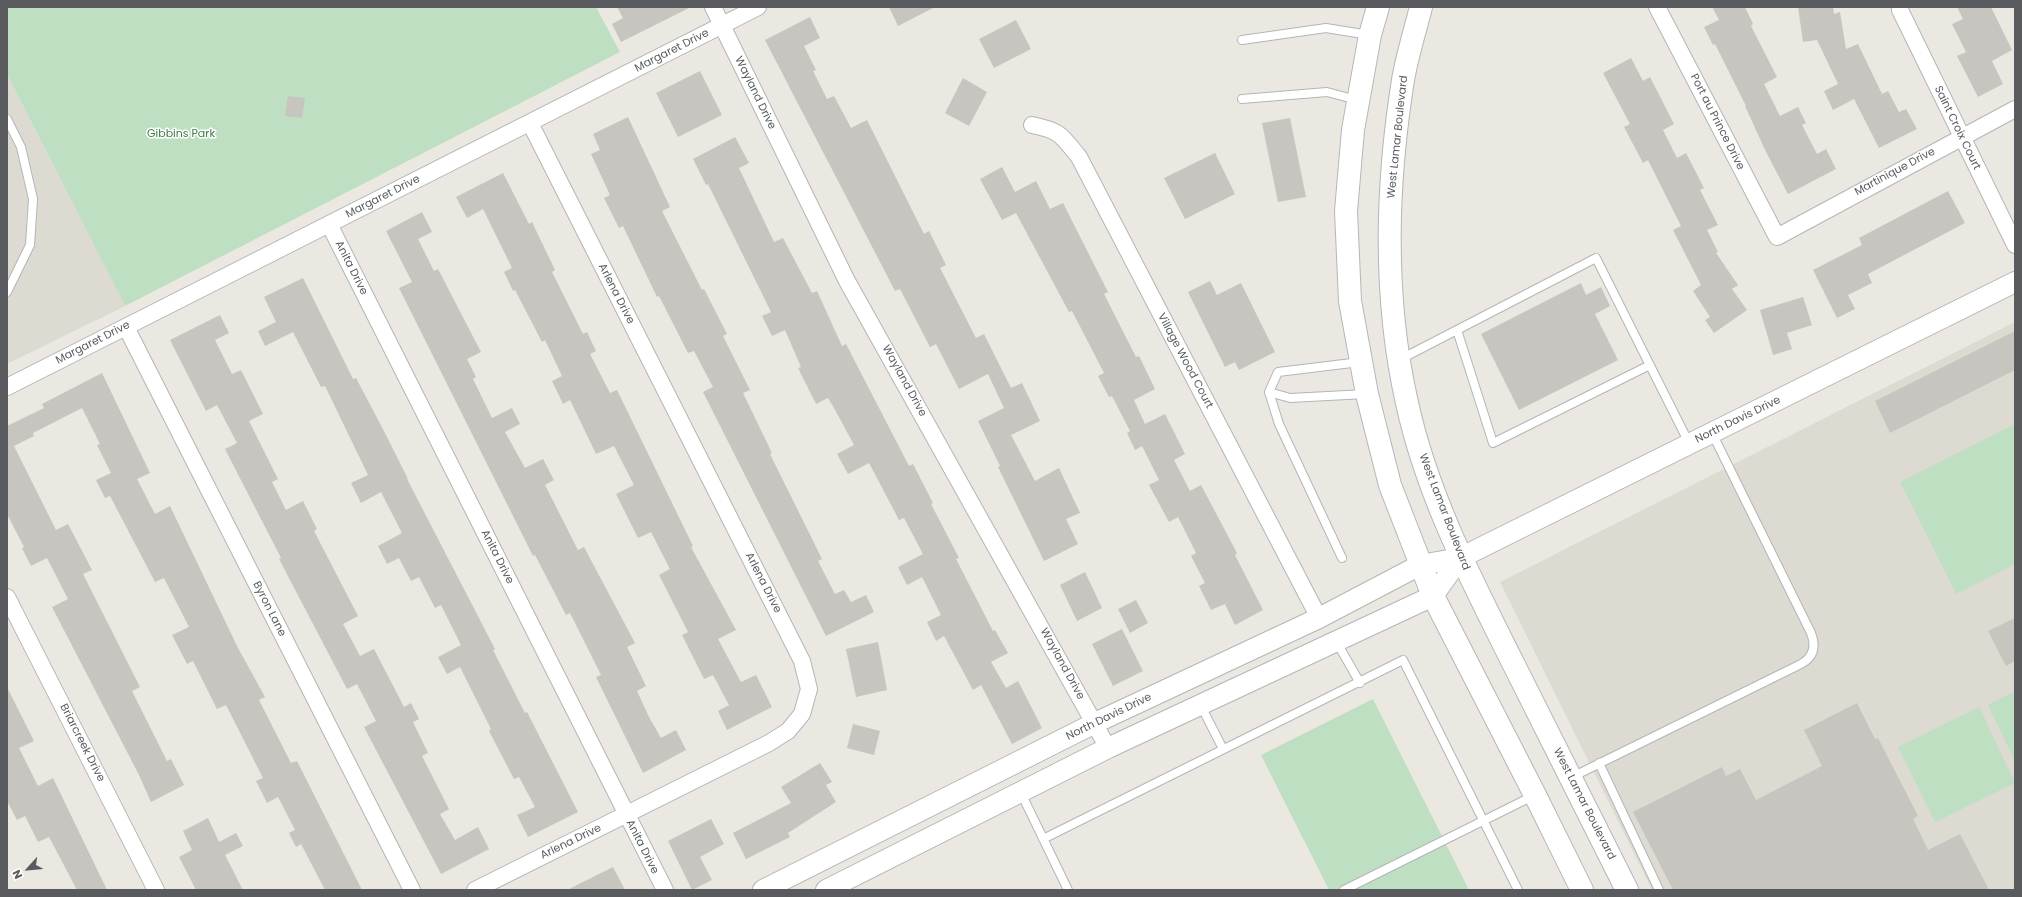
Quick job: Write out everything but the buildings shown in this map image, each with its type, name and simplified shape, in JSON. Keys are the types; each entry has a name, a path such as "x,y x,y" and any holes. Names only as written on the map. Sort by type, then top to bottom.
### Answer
{"main road":[{"path":"1378,7 1370,35 1353,130 1346,210 1350,301 1367,394 1390,486 1432,596 1535,795 1582,890"},
{"name":"West Lamar Boulevard","path":"1421,7 1403,78 1391,178 1389,271 1398,361 1407,404 1427,474 1460,558 1627,890"}],"street":[{"name":"Wayland Drive","path":"713,7 847,281 1096,723 1108,748"},
{"name":"Margaret Drive","path":"7,387 758,7"},
{"name":"Port au Prince Drive","path":"1657,7 1776,237"},
{"name":"Saint Croix Court","path":"1900,10 2015,245"},
{"name":"Martinique Drive","path":"1776,237 2015,109"},
{"name":"Arlena Drive","path":"475,890 769,743 788,731 802,714 809,689 802,661 530,123"},
{"name":"Village Wood Court","path":"1032,125 1052,129 1059,133 1079,157 1319,618"},
{"name":"Anita Drive","path":"329,224 665,890"},
{"name":"North Davis Drive","path":"763,890 1096,723 1319,618 1420,565 1460,558 2015,282"},
{"name":"Byron Lane","path":"126,327 412,890"},
{"name":"North Davis Drive","path":"827,890 1108,748 1201,706 1432,596 1460,558"},
{"name":"Briarcreek Drive","path":"7,597 156,890"}],"lane":[{"path":"1242,40 1326,28 1370,35"},
{"path":"1242,99 1327,92 1358,101"},
{"path":"7,119 21,147 33,199 30,246 7,292"},
{"path":"1398,361 1596,258 1690,444"},
{"path":"1457,330 1493,443 1650,366"},
{"path":"1342,558 1279,424 1270,392 1278,372 1361,362"},
{"path":"1270,392 1290,398 1367,394"},
{"path":"1571,777 1801,664 1812,655 1814,640 1811,633 1712,433"},
{"path":"1336,641 1360,683"},
{"path":"1043,839 1360,683 1403,660 1518,890"},
{"path":"1201,706 1224,749"},
{"path":"1599,763 1659,890"},
{"path":"1021,793 1068,890"},
{"path":"1344,890 1535,795"}],"shaded area":[{"path":"7,74 125,306 7,364"},
{"path":"2015,322 2015,890 1652,890 1500,582"}],"green space":[{"name":"Gibbins Park","path":"7,7 596,7 620,52 125,306 7,74"},
{"path":"2015,424 2015,564 1956,594 1900,482"},
{"path":"2015,691 2015,761 1988,705"},
{"path":"1373,699 1469,890 1329,890 1261,755"},
{"path":"1979,707 2015,783 1935,822 1898,747"}]}
